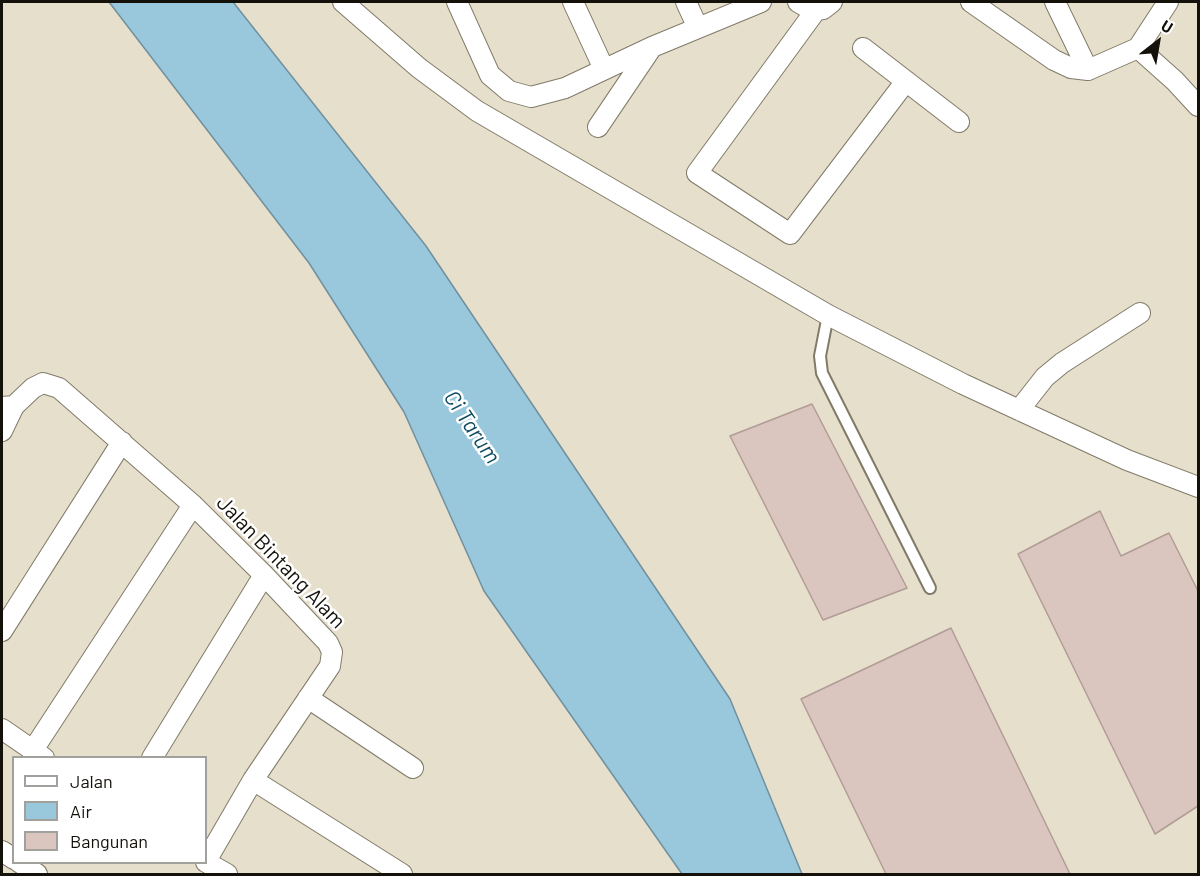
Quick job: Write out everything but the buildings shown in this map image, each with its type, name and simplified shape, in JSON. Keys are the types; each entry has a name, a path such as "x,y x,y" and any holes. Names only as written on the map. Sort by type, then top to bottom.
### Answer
{"street":[{"path":"343,2 419,68 477,111 828,315 1019,410 1127,460 1198,487"},
{"path":"457,2 490,75 509,91 531,97 555,92 652,47 761,2"},
{"path":"573,2 604,69"},
{"path":"686,2 698,28"},
{"path":"798,2 810,9 824,6"},
{"path":"971,2 1054,60 1071,68 1088,70 1138,48 1168,2"},
{"path":"1055,2 1088,70"},
{"path":"824,6 698,172 789,234 906,81"},
{"path":"598,127 652,47"},
{"path":"863,48 959,122"},
{"path":"1138,48 1175,81 1198,106"},
{"path":"1019,410 1045,377 1062,363 1140,313"},
{"name":"Jalan Bintang Alam","path":"8,406 43,383 59,388 193,505 264,575 328,643 332,652 330,666 253,780 214,868"},
{"path":"2,431 8,406"},
{"path":"2,631 122,442"},
{"path":"2,729 38,754 193,505"},
{"path":"153,756 264,575"},
{"path":"308,698 413,768"},
{"path":"253,780 402,874"},
{"path":"21,864 37,874"}],"lane":[{"path":"828,315 820,356 822,373 930,588"}],"water":[{"name":"Ci Tarum","path":"109,2 233,2 426,246 730,699 802,874 682,874 484,591 404,412 309,263"}]}
